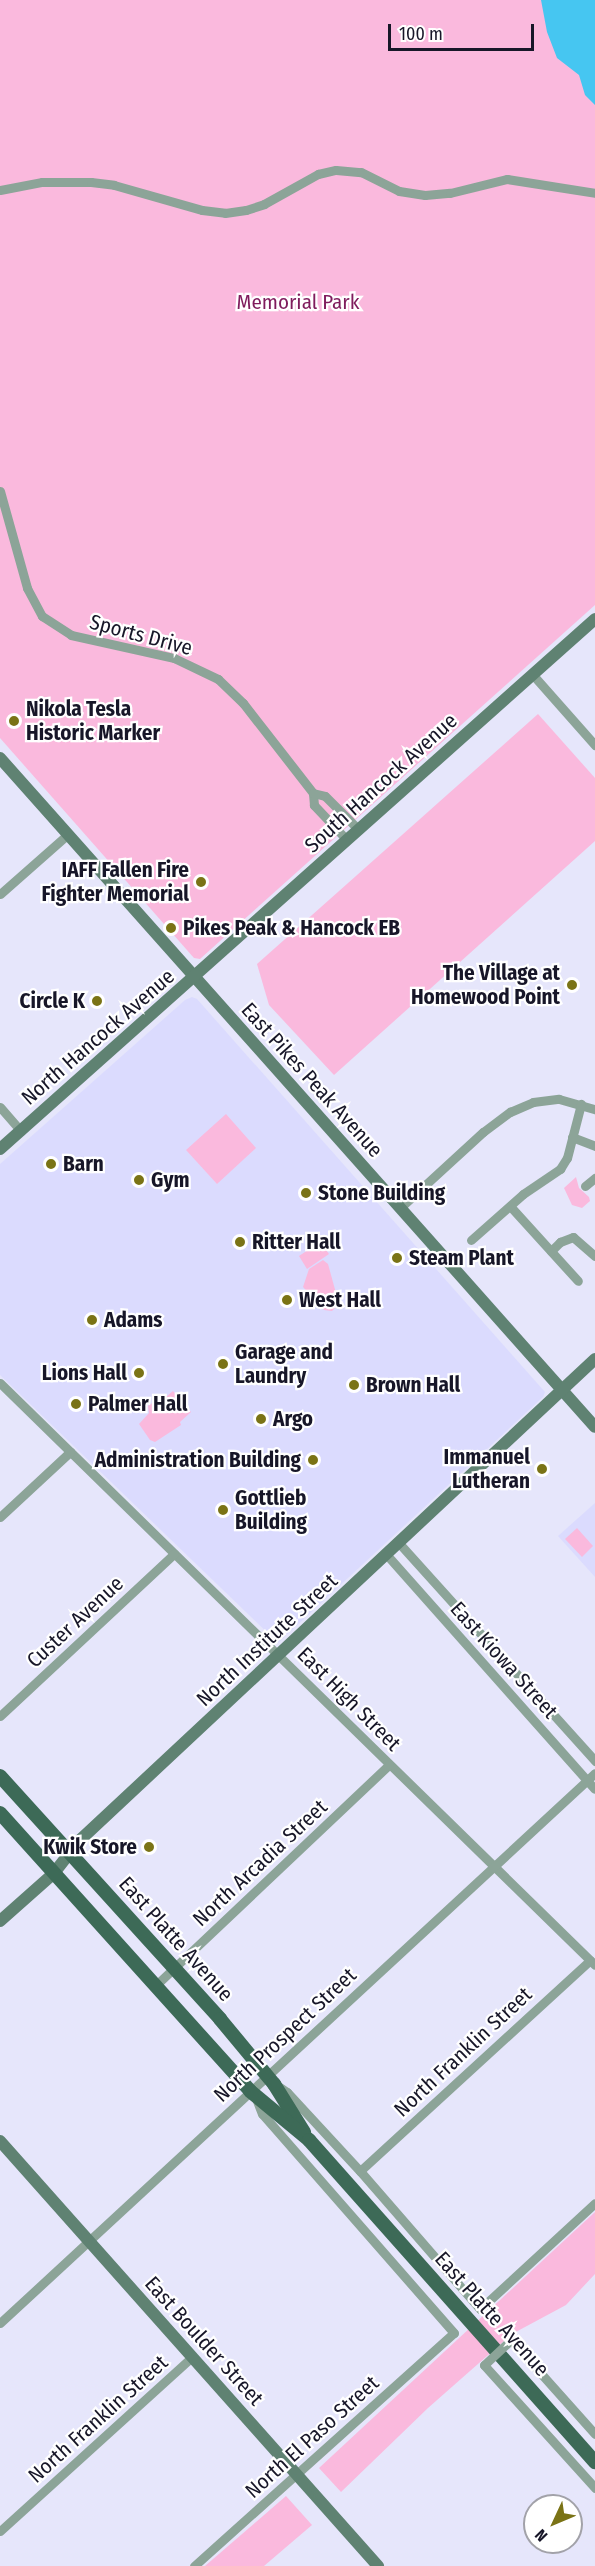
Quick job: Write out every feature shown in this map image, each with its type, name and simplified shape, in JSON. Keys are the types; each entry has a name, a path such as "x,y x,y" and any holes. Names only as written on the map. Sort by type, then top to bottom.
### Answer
{"main road":[{"name":"South Hancock Avenue","path":"195,977 595,619"},
{"name":"East Pikes Peak Avenue","path":"0,758 595,1426"},
{"name":"North Hancock Avenue","path":"0,1149 195,977"},
{"name":"North Institute Street","path":"0,1921 54,1873 69,1851 595,1359"},
{"name":"East Platte Avenue","path":"0,1776 270,2079 309,2140 595,2462"},
{"name":"East Platte Avenue","path":"0,1813 253,2095 309,2140"},
{"name":"East Boulder Street","path":"0,2141 378,2566"}],"street":[{"path":"0,189 42,182 91,182 125,188 202,210 225,213 264,204 327,171 361,172 399,191 425,195 450,193 493,180 523,179 595,193"},
{"name":"Sports Drive","path":"0,491 27,588 42,616 71,635 168,656 218,679 243,703 313,793 314,805 346,840"},
{"path":"533,675 595,744"},
{"name":"Sports Drive","path":"313,793 326,796 357,830"},
{"path":"0,894 68,834"},
{"path":"400,1208 456,1155 510,1112 547,1100 595,1108"},
{"path":"471,1240 522,1194 560,1169 567,1158 581,1104"},
{"path":"0,1107 21,1131"},
{"path":"573,1137 595,1146"},
{"path":"585,1186 595,1178"},
{"path":"510,1206 578,1281"},
{"path":"551,1251 560,1242 573,1237 595,1256"},
{"name":"East High Street","path":"0,1383 592,1962"},
{"path":"0,1517 70,1452"},
{"name":"East Kiowa Street","path":"398,1542 595,1761"},
{"name":"Custer Avenue","path":"0,1716 174,1554"},
{"name":"East Kiowa Street","path":"386,1554 595,1789"},
{"name":"North Arcadia Street","path":"155,1986 389,1765"},
{"name":"North Prospect Street","path":"0,2323 253,2095 595,1773"},
{"name":"North Franklin Street","path":"360,2170 592,1962"},
{"path":"270,2079 287,2092 360,2170 480,2309 595,2203"},
{"name":"North El Paso Street","path":"194,2566 454,2333 262,2114 253,2095"},
{"path":"595,2434 511,2340 484,2365 595,2488"},
{"name":"North Franklin Street","path":"0,2531 192,2357"}],"shaded area":[{"path":"192,997 197,999 545,1392 543,1397 278,1643 0,1375 0,1164 185,1000"},
{"path":"595,1503 595,1577 558,1536"}],"green space":[{"name":"Memorial Park","path":"0,0 595,0 595,605 200,959 194,958 0,738"},
{"path":"538,714 595,778 595,841 334,1075 269,1005 257,964"},
{"path":"226,1114 256,1148 217,1184 186,1150"},
{"path":"576,1177 579,1188 589,1197 590,1201 582,1208 572,1205 564,1188"},
{"path":"320,1242 329,1254 307,1269 299,1256"},
{"path":"323,1260 328,1264 339,1304 332,1311 324,1310 303,1287 309,1269"},
{"path":"173,1391 191,1412 180,1422 181,1425 155,1442 150,1440 139,1424 149,1413 148,1406 158,1399 161,1401"},
{"path":"577,1528 593,1546 582,1557 565,1539"},
{"path":"595,2212 595,2274 566,2305 512,2334 428,2408 341,2492 319,2468"},
{"path":"286,2496 312,2525 264,2566 205,2566"}],"water":[{"path":"541,0 595,0 595,105 585,95 579,75 557,58 547,32"}],"place":[{"name":"Nikola Tesla Historic Marker","path":"14,721"},
{"name":"IAFF Fallen Fire Fighter Memorial","path":"201,882"},
{"name":"Pikes Peak & Hancock EB","path":"171,928"},
{"name":"The Village at Homewood Point","path":"572,985"},
{"name":"Circle K","path":"97,1001"},
{"name":"Barn","path":"51,1164"},
{"name":"Gym","path":"139,1180"},
{"name":"Stone Building","path":"306,1193"},
{"name":"Ritter Hall","path":"240,1242"},
{"name":"Steam Plant","path":"397,1258"},
{"name":"West Hall","path":"287,1300"},
{"name":"Adams","path":"92,1320"},
{"name":"Garage and Laundry","path":"223,1364"},
{"name":"Lions Hall","path":"139,1373"},
{"name":"Brown Hall","path":"354,1385"},
{"name":"Palmer Hall","path":"76,1404"},
{"name":"Argo","path":"261,1419"},
{"name":"Administration Building","path":"313,1460"},
{"name":"Immanuel Lutheran","path":"542,1469"},
{"name":"Gottlieb Building","path":"223,1510"},
{"name":"Kwik Store","path":"149,1847"}]}
